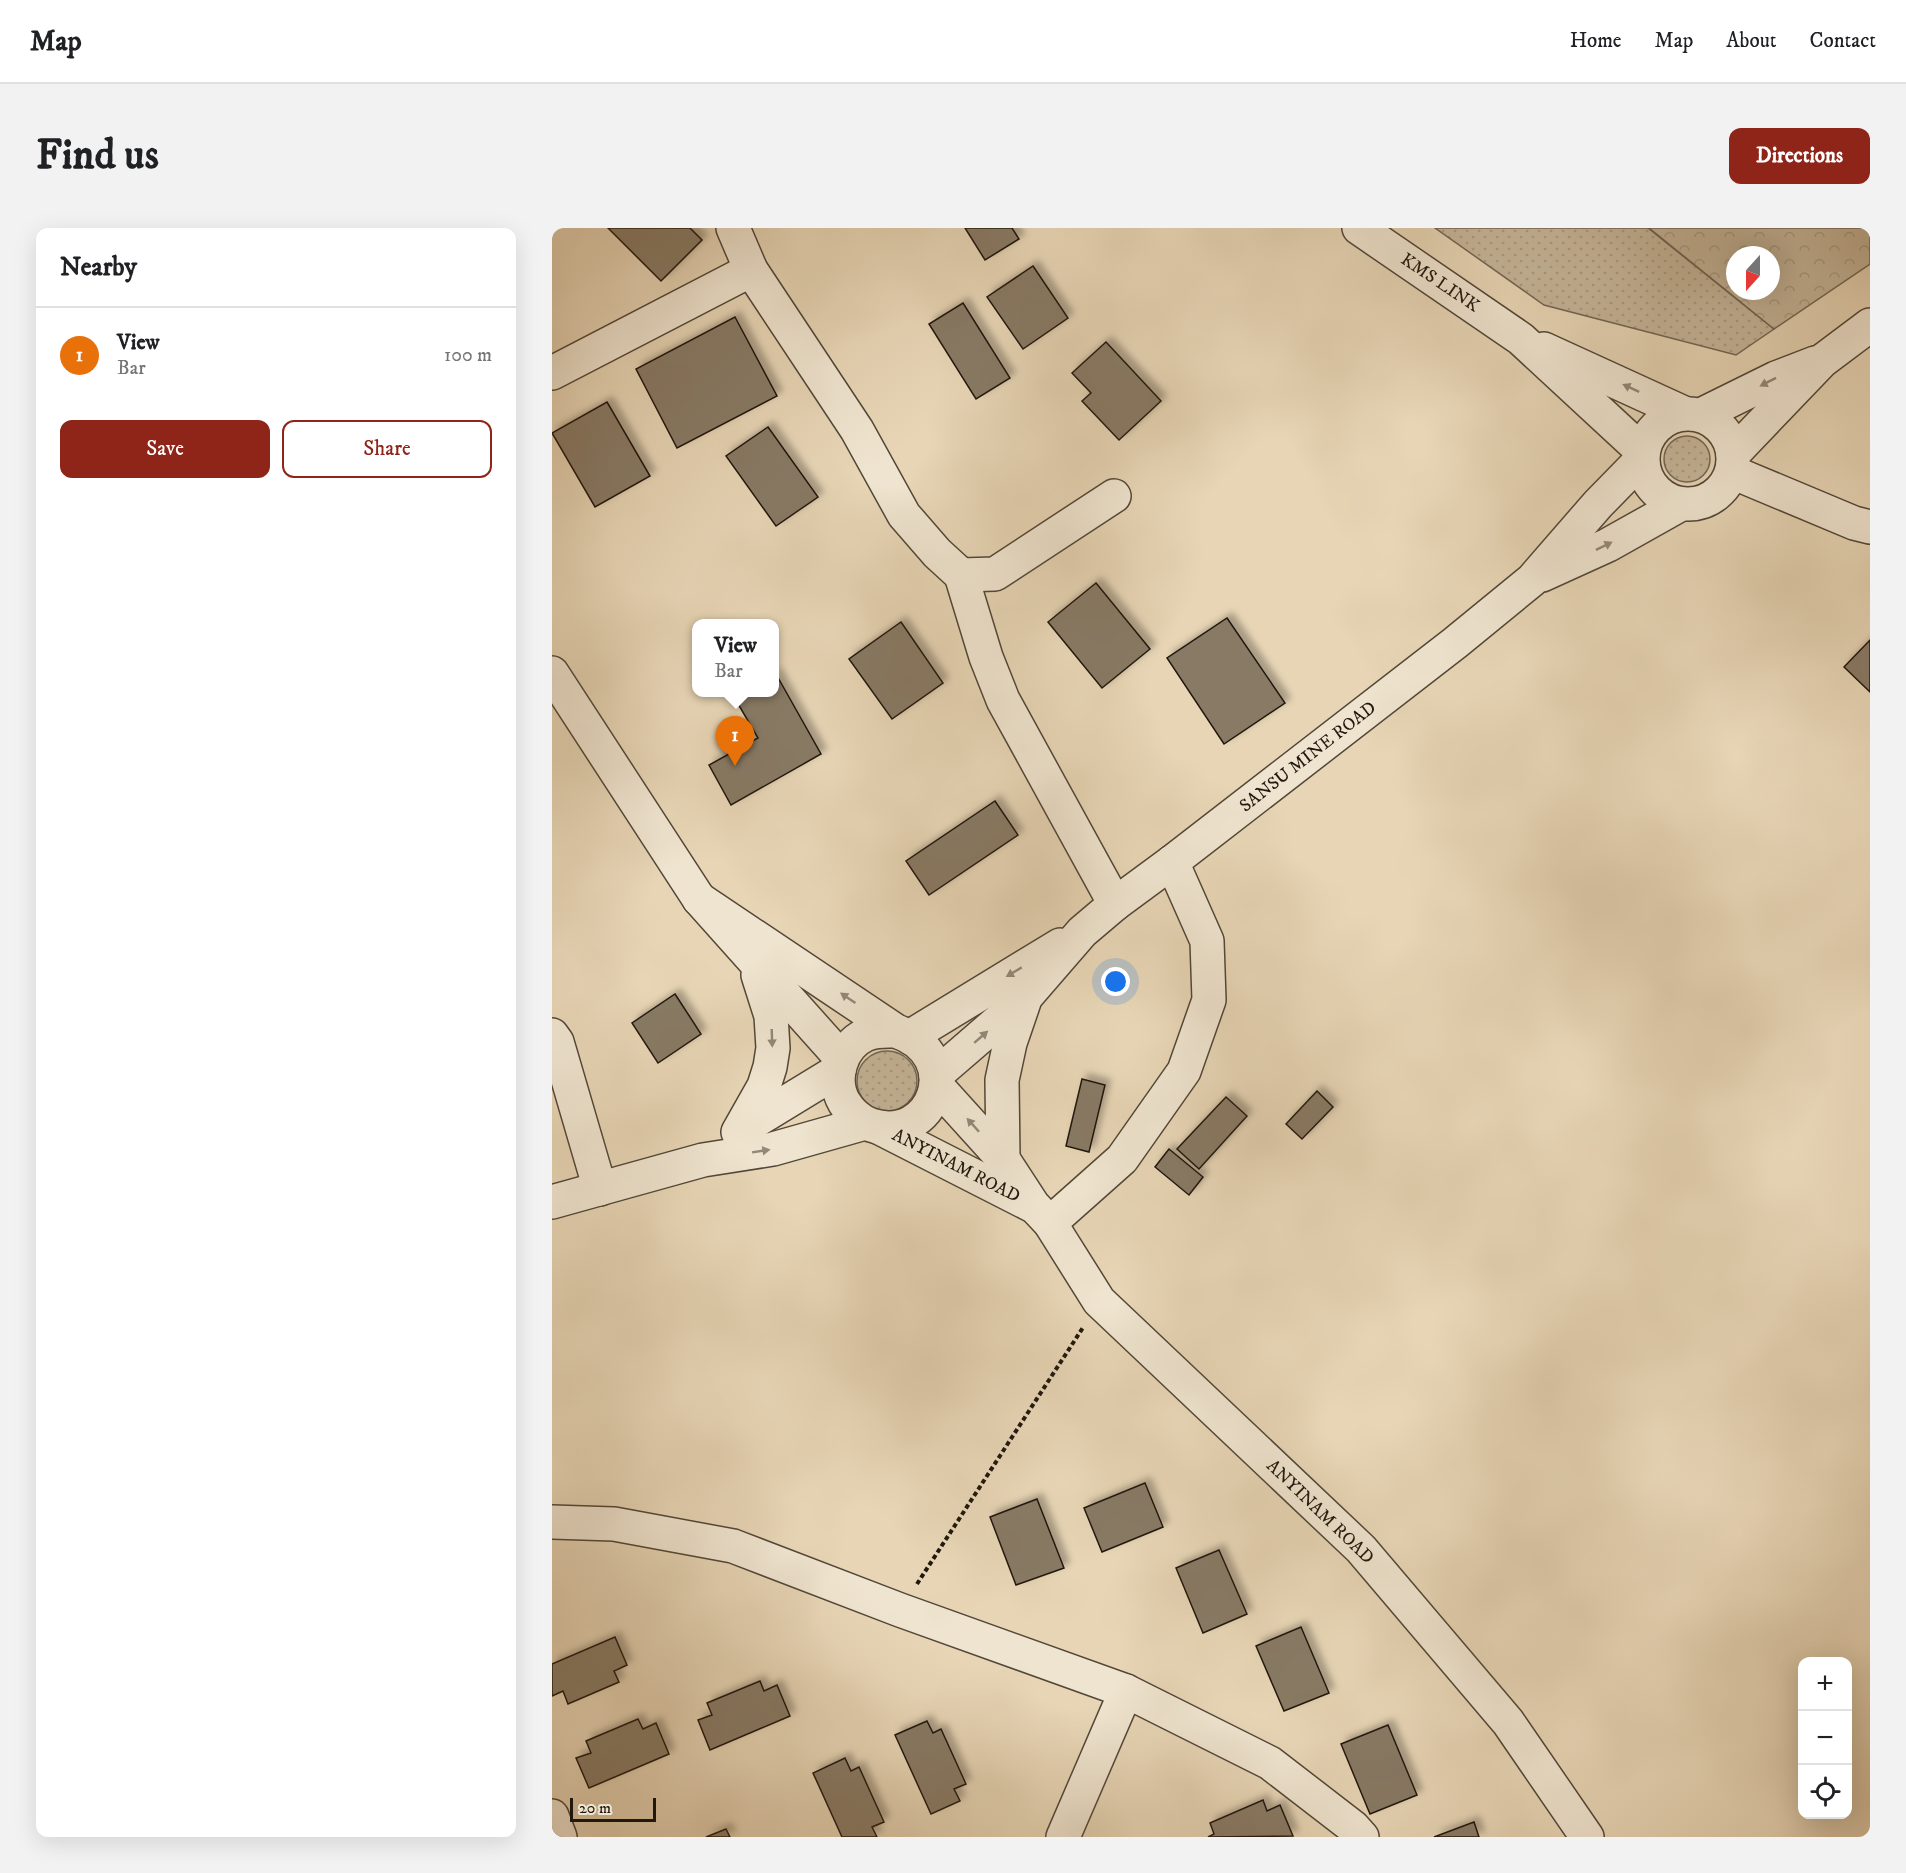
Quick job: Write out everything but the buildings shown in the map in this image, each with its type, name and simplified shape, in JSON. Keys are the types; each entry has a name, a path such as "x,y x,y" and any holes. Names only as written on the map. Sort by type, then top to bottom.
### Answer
{"street":[{"path":"733,228 750,270 857,430 904,515 937,553 961,575 986,657 1003,700 1115,904"},
{"name":"KMS LINK","path":"1359,228 1521,339 1642,455"},
{"path":"552,373 750,270"},
{"path":"1822,361 1693,414 1669,417 1657,425 1648,436 1642,455 1647,480 1660,496 1681,504 1697,504 1712,498 1724,486 1733,463 1822,361 1870,325"},
{"name":"KMS LINK","path":"1521,339 1693,414"},
{"path":"1693,414 1717,424 1728,438 1733,463"},
{"name":"SANSU MINE ROAD","path":"936,1080 1024,999 1082,932 1115,904 1455,643 1532,580 1642,455"},
{"path":"1733,463 1854,523 1870,527"},
{"path":"961,575 995,574 1114,496"},
{"name":"SANSU MINE ROAD","path":"1532,580 1608,545 1681,504"},
{"path":"552,674 699,899 840,1065"},
{"path":"1041,1214 1122,1159 1184,1071 1209,1000 1207,941 1172,862"},
{"path":"552,1202 703,1160 773,1149 872,1125 893,1128 917,1118 933,1098 936,1080 932,1060 924,1046 699,899"},
{"name":"SANSU MINE ROAD","path":"904,1033 987,988 1082,932"},
{"path":"738,1132 764,1086 773,1048 771,1016 753,962"},
{"path":"1003,1159 1002,1080 1010,1042 1024,999"},
{"path":"872,1125 852,1113 843,1101 838,1085 840,1065 850,1045 864,1035 880,1030 904,1033"},
{"path":"552,1035 557,1042 600,1189"},
{"path":"703,1160 738,1132 840,1065"},
{"name":"ANYINAM ROAD","path":"936,1080 1003,1159 1099,1301 1361,1549 1508,1722 1587,1837"},
{"name":"ANYINAM ROAD","path":"872,1125 1041,1214"},
{"path":"552,1522 614,1524 733,1546 900,1610 1126,1691 1270,1763 1353,1827 1362,1837"},
{"path":"1062,1837 1126,1691"},
{"path":"552,1816 560,1837"}],"path":[{"path":"900,1610 1099,1301"}],"green space":[{"path":"1435,228 1648,228 1726,291 1726,300 1738,300 1774,329 1736,355 1544,305"},
{"path":"1649,228 1870,228 1870,264 1774,329 1738,300 1780,300 1780,246 1726,246 1726,290"},
{"path":"1687,436 1703,443 1710,459 1703,475 1687,482 1671,475 1664,459 1671,443"},
{"path":"887,1051 908,1060 917,1081 908,1102 887,1111 866,1102 857,1081 866,1060"}],"place":[{"name":"View","path":"735,766"}]}
